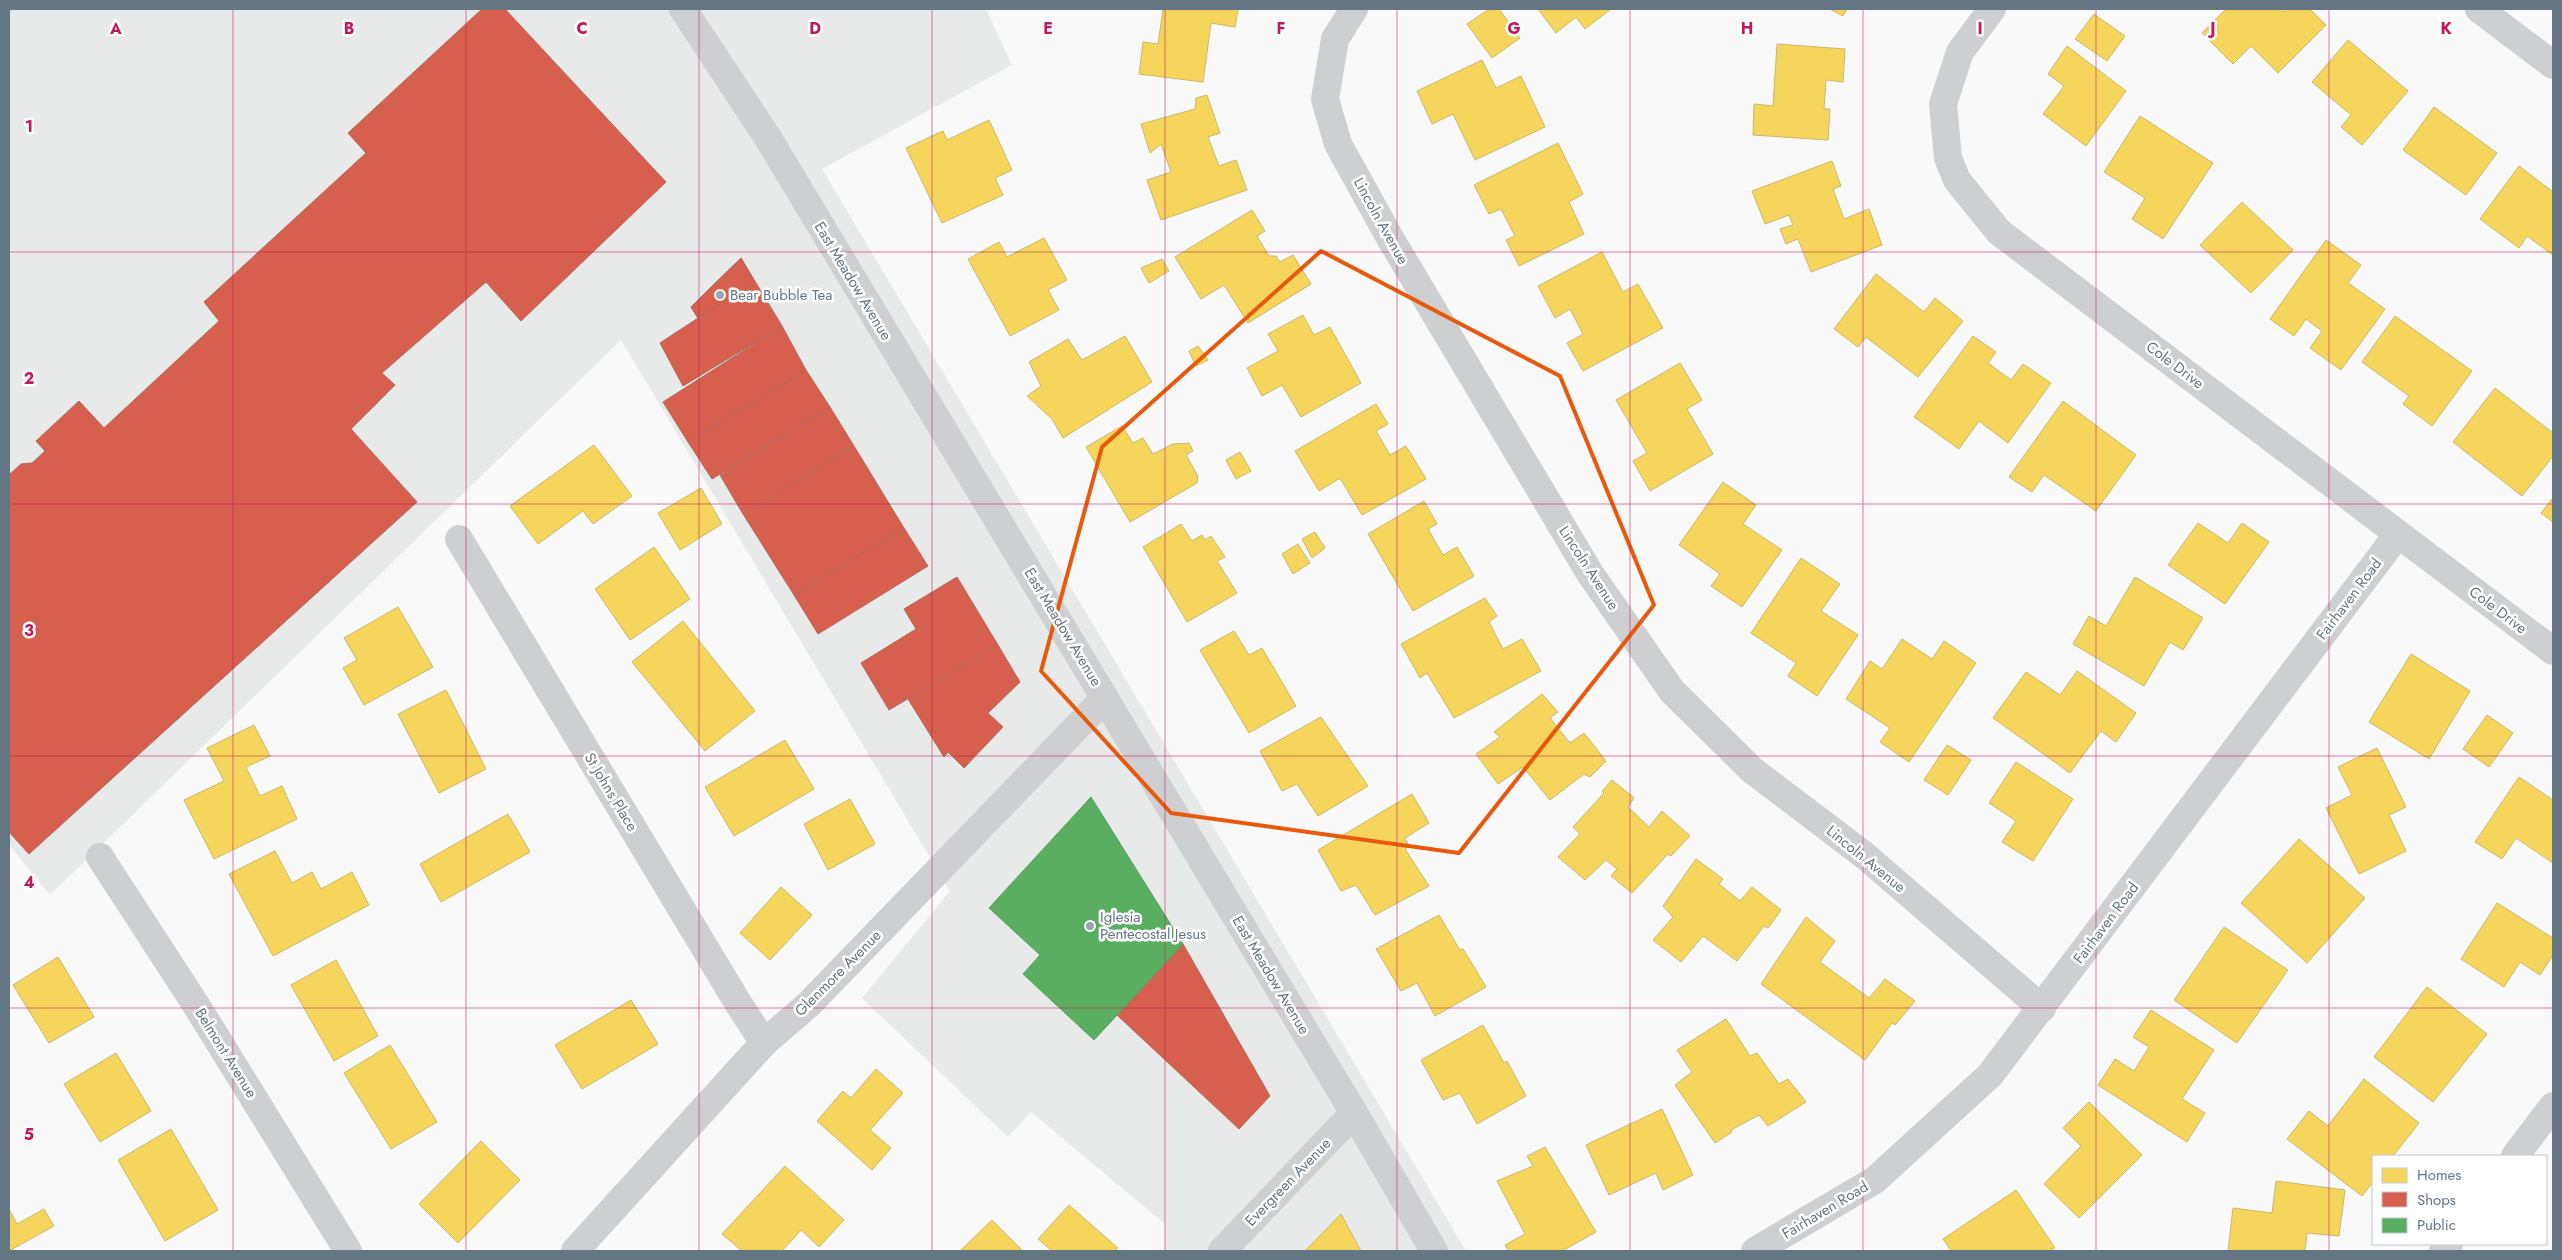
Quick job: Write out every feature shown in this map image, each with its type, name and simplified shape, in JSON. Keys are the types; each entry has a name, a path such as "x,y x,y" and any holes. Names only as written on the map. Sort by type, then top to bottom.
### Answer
{"street":[{"name":"East Meadow Avenue","path":"683,9 768,138 1354,1113 1434,1251"},
{"name":"Lincoln Avenue","path":"1354,9 1335,40 1325,99 1338,144 1390,238 1591,575 1672,691 1752,770 1864,855 2042,1008"},
{"name":"Cole Drive","path":"1992,9 1960,52 1942,104 1948,158 1957,180 2000,232 2553,651"},
{"path":"2479,9 2553,65"},
{"name":"Fairhaven Road","path":"1755,1251 1875,1180 1990,1074 2042,1008 2398,534"},
{"name":"St Johns Place","path":"459,539 733,995 764,1042"},
{"name":"Glenmore Avenue","path":"575,1251 764,1042 809,1004 1105,698"},
{"name":"Belmont Avenue","path":"100,857 198,1008 348,1251"},
{"path":"2516,1155 2553,1106"},
{"name":"Evergreen Avenue","path":"1222,1251 1354,1113"}],"highlighted area":[{"path":"1321,251 1560,376 1654,605 1459,853 1171,813 1041,671 1102,447"}],"shaded area":[{"path":"9,9 986,9 1012,65 822,169 1466,1251 1165,1251 1165,1224 1031,1112 1008,1137 862,998 950,891 621,340 50,895 9,845"}],"building: Homes":[{"path":"1163,9 1238,9 1235,27 1211,23 1203,82 1139,74 1143,42 1158,44"},
{"path":"1489,9 1499,9 1520,38 1492,58 1467,24"},
{"path":"1538,9 1611,9 1585,29 1576,17 1556,33"},
{"path":"1830,9 1847,9 1843,16"},
{"path":"2226,9 2281,9 2284,12 2288,9 2310,9 2326,25 2278,73 2251,46 2233,64 2202,33"},
{"path":"2094,14 2125,36 2107,61 2075,39"},
{"path":"2348,40 2408,91 2362,145 2341,127 2351,115 2312,82"},
{"path":"1777,44 1845,49 1843,82 1826,80 1824,109 1830,109 1828,140 1753,135 1754,104 1773,106"},
{"path":"2067,46 2126,91 2086,146 2043,114 2064,86 2048,74"},
{"path":"1482,60 1496,88 1521,76 1545,127 1475,160 1453,114 1432,124 1417,91"},
{"path":"1207,95 1220,133 1208,137 1219,166 1236,160 1247,190 1161,220 1147,180 1171,172 1161,144 1150,153 1141,124 1195,109 1196,98"},
{"path":"2434,107 2497,153 2466,195 2403,150"},
{"path":"2140,116 2213,163 2163,239 2132,219 2145,198 2104,172"},
{"path":"989,120 1012,170 995,178 1003,195 942,223 906,148 943,131 947,140"},
{"path":"1558,143 1583,194 1569,202 1584,234 1519,266 1506,240 1515,236 1501,209 1489,214 1474,185"},
{"path":"1832,161 1841,186 1833,189 1844,219 1869,209 1882,245 1811,272 1798,239 1786,244 1780,229 1793,225 1789,215 1765,224 1752,191"},
{"path":"2519,166 2553,192 2553,255 2527,236 2519,248 2480,219"},
{"path":"2242,202 2293,250 2251,293 2200,245"},
{"path":"1252,210 1265,231 1257,236 1269,256 1276,256 1280,262 1293,255 1311,284 1248,323 1224,285 1201,299 1175,257"},
{"path":"1044,238 1067,280 1048,290 1059,310 1010,336 968,259 999,242 1007,257"},
{"path":"2326,240 2361,265 2348,283 2385,309 2341,370 2310,348 2322,331 2306,319 2294,336 2270,319"},
{"path":"1602,252 1623,292 1638,284 1663,328 1583,371 1567,343 1583,334 1570,309 1555,318 1538,286"},
{"path":"1162,259 1169,271 1149,283 1141,268"},
{"path":"1876,274 1924,312 1935,298 1963,321 1918,377 1866,337 1858,347 1834,329"},
{"path":"1303,315 1314,335 1330,327 1361,383 1301,417 1282,385 1262,396 1247,368 1278,351 1268,334"},
{"path":"2395,316 2472,371 2432,426 2403,404 2409,396 2362,362"},
{"path":"1125,336 1152,382 1063,438 1052,419 1027,396 1041,386 1029,362 1068,339 1082,360"},
{"path":"1973,336 1996,352 1988,363 2011,380 2023,364 2051,383 2008,443 1979,421 1959,449 1914,417"},
{"path":"1198,346 1208,360 1196,366 1189,351"},
{"path":"1680,363 1702,400 1687,409 1713,454 1650,491 1633,461 1647,453 1616,400"},
{"path":"2495,388 2553,433 2553,456 2522,496 2453,442"},
{"path":"2063,401 2136,455 2096,511 2044,475 2032,492 2009,477"},
{"path":"1376,404 1388,424 1376,431 1390,455 1406,446 1426,479 1362,515 1340,478 1319,491 1295,451"},
{"path":"1122,426 1133,443 1143,438 1153,454 1173,444 1189,443 1193,451 1186,455 1198,476 1197,483 1130,522 1086,447"},
{"path":"594,445 632,496 593,524 583,511 538,544 510,506"},
{"path":"1240,452 1251,471 1236,479 1226,460"},
{"path":"1723,482 1756,505 1743,524 1782,550 1742,607 1711,586 1720,574 1679,545"},
{"path":"701,488 722,524 680,550 658,513"},
{"path":"2553,498 2553,522 2541,513"},
{"path":"1424,501 1437,524 1428,529 1443,555 1457,547 1474,576 1413,611 1368,534"},
{"path":"2198,523 2228,543 2242,523 2269,542 2225,604 2168,565"},
{"path":"1181,524 1192,541 1202,535 1205,540 1211,536 1225,557 1217,561 1237,593 1187,622 1143,547"},
{"path":"1315,532 1325,548 1312,558 1302,539"},
{"path":"1298,544 1310,563 1293,574 1282,554"},
{"path":"654,547 690,599 630,640 595,589"},
{"path":"1801,558 1840,584 1821,611 1858,635 1817,696 1788,676 1796,663 1751,633"},
{"path":"2135,577 2203,618 2183,650 2170,642 2144,686 2073,644 2089,616 2106,626"},
{"path":"1485,598 1497,616 1489,622 1503,649 1522,639 1541,671 1454,718 1427,673 1420,678 1401,644"},
{"path":"398,607 433,667 364,705 343,668 357,660 344,638"},
{"path":"683,621 755,711 705,751 632,662"},
{"path":"1234,631 1249,655 1262,648 1296,706 1249,733 1200,650"},
{"path":"1902,639 1932,659 1944,641 1976,663 1909,762 1880,742 1890,728 1846,699 1870,661 1882,669"},
{"path":"2411,654 2470,691 2429,759 2369,722"},
{"path":"2077,671 2136,713 2116,742 2101,731 2070,773 1993,718 2026,672 2060,695"},
{"path":"446,690 486,769 439,793 398,714"},
{"path":"1542,694 1558,712 1550,718 1570,743 1584,733 1606,761 1590,777 1584,774 1550,800 1523,767 1498,784 1476,754 1500,737 1494,732"},
{"path":"2487,715 2513,733 2489,767 2463,749"},
{"path":"1321,717 1368,786 1318,816 1297,784 1282,791 1260,751"},
{"path":"254,725 270,756 246,767 260,796 282,786 297,819 214,859 184,800 224,781 207,748"},
{"path":"785,740 814,789 734,836 705,787"},
{"path":"1947,745 1971,760 1948,795 1924,780"},
{"path":"2377,748 2406,807 2389,815 2406,851 2359,874 2326,808 2352,795 2338,767"},
{"path":"2016,762 2073,799 2033,861 2002,842 2016,821 1989,803"},
{"path":"2519,777 2553,800 2553,863 2516,838 2502,859 2475,842"},
{"path":"1612,780 1634,798 1628,807 1649,827 1662,811 1690,836 1671,856 1668,854 1632,893 1611,876 1617,869 1606,860 1585,880 1558,857 1580,834 1573,827 1604,793 1602,791"},
{"path":"1412,794 1429,823 1405,838 1409,846 1405,849 1429,886 1375,915 1356,885 1341,891 1318,850"},
{"path":"850,799 875,844 828,870 804,824"},
{"path":"508,814 530,852 441,902 420,864"},
{"path":"2299,839 2365,898 2307,963 2241,903"},
{"path":"275,851 292,883 312,872 321,889 352,872 369,905 273,956 229,874"},
{"path":"1696,859 1723,879 1719,884 1740,901 1752,887 1781,910 1768,928 1764,926 1737,961 1703,936 1681,962 1653,940 1673,917 1663,906"},
{"path":"781,887 812,915 770,960 740,933"},
{"path":"2497,903 2553,938 2553,955 2540,975 2520,962 2504,987 2461,959"},
{"path":"1439,915 1460,950 1463,949 1486,987 1435,1016 1417,983 1401,991 1376,949"},
{"path":"1806,917 1835,941 1820,962 1869,998 1885,979 1915,1001 1895,1025 1892,1023 1865,1060 1761,984"},
{"path":"2224,927 2288,970 2237,1043 2174,1000"},
{"path":"58,957 94,1017 49,1043 13,985"},
{"path":"336,960 378,1036 334,1061 291,985"},
{"path":"2427,987 2487,1034 2433,1102 2374,1057"},
{"path":"631,1000 658,1044 582,1089 555,1045"},
{"path":"2151,1010 2214,1050 2182,1099 2205,1113 2187,1142 2098,1085 2115,1059 2134,1071 2149,1047 2133,1037"},
{"path":"1726,1019 1750,1056 1757,1053 1779,1084 1788,1079 1806,1102 1768,1126 1759,1115 1731,1130 1732,1132 1715,1143 1675,1085 1692,1072 1677,1050"},
{"path":"1483,1025 1504,1063 1507,1061 1526,1096 1477,1124 1460,1093 1443,1100 1421,1060"},
{"path":"390,1045 437,1122 391,1149 344,1073"},
{"path":"116,1053 151,1111 100,1142 64,1084"},
{"path":"876,1069 903,1093 870,1130 891,1148 872,1170 817,1121 843,1091 851,1098"},
{"path":"2364,1079 2419,1123 2394,1155 2372,1155 2372,1183 2362,1196 2287,1139 2309,1111 2328,1126"},
{"path":"2089,1102 2142,1155 2079,1218 2044,1184 2081,1146 2063,1128"},
{"path":"1662,1109 1693,1175 1663,1190 1656,1173 1609,1195 1586,1145"},
{"path":"171,1129 218,1210 165,1241 118,1160"},
{"path":"481,1141 520,1180 458,1243 419,1204"},
{"path":"1545,1147 1596,1232 1562,1251 1509,1251 1505,1245 1525,1234 1497,1181 1533,1166 1527,1156"},
{"path":"785,1166 844,1220 819,1247 801,1230 782,1251 742,1251 722,1234"},
{"path":"2276,1181 2345,1190 2339,1236 2307,1233 2305,1251 2228,1251 2233,1208 2272,1213"},
{"path":"2016,1190 2055,1248 2049,1251 1951,1251 1943,1239"},
{"path":"1069,1205 1118,1248 1114,1251 1052,1251 1038,1239"},
{"path":"9,1209 17,1224 44,1209 54,1226 9,1251"},
{"path":"1341,1214 1361,1251 1305,1251"},
{"path":"992,1220 1023,1251 960,1251"}],"building: Shops":[{"path":"482,9 505,9 666,182 521,321 486,282 382,373 395,385 351,429 417,502 29,854 9,832 9,475 21,464 32,463 45,451 36,441 79,401 104,428 219,321 204,302 366,153 348,133"},
{"path":"741,258 782,326 683,386 660,343 698,318 691,307"},
{"name":"Bear Bubble Tea","path":"741,258 755,283 698,318 691,307"},
{"path":"782,326 806,370 688,442 663,402"},
{"path":"806,370 830,407 712,479 688,442"},
{"path":"830,407 854,446 743,514 720,475"},
{"path":"854,446 904,528 794,595 743,514"},
{"path":"904,528 928,566 818,634 794,595"},
{"path":"957,577 998,645 889,710 861,663 916,629 904,609"},
{"path":"998,645 1020,682 988,713 1003,727 964,768 948,752 944,757 908,699"},
{"path":"1183,944 1270,1096 1239,1129 1117,1015"}],"building: Public":[{"name":"Iglesia Pentecostal Jesus","path":"1091,797 1183,944 1094,1040 1023,974 1040,955 989,908"}],"place":[{"name":"Bear Bubble Tea","path":"720,295"},
{"name":"Iglesia Pentecostal Jesus","path":"1090,926"}]}
